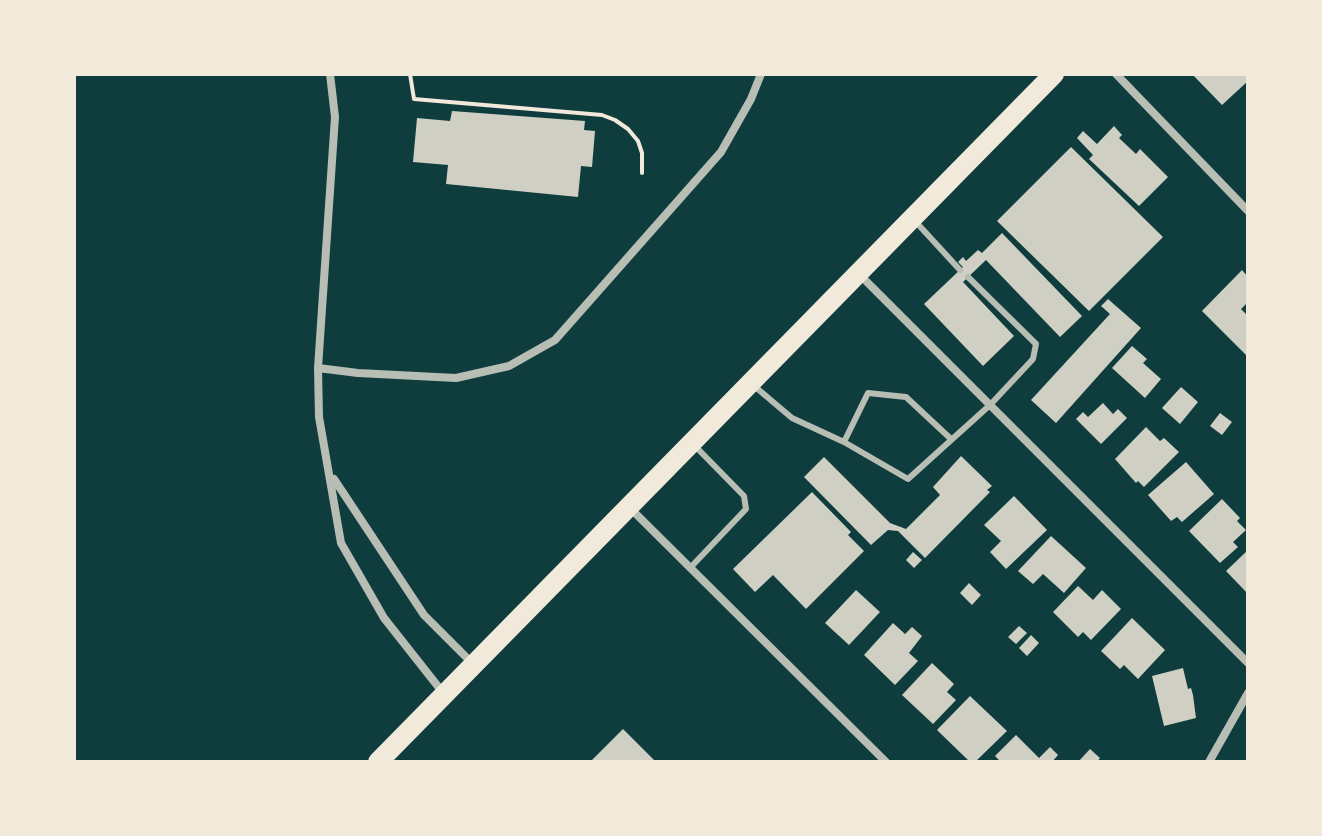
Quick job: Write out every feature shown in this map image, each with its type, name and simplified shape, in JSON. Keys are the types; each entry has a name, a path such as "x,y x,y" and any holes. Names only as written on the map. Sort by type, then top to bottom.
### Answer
{"main road":[{"path":"378,762 1054,74"}],"street":[{"path":"330,74 335,117 318,368 319,417 341,543 384,618 444,695"},
{"path":"318,368 456,378 509,366 555,340 721,152 751,99 761,74"},
{"path":"1116,74 1248,211"},
{"path":"859,273 1248,663"},
{"path":"331,475 424,615 474,665"},
{"path":"629,507 886,762"},
{"path":"1209,762 1248,693"}],"lane":[{"path":"912,219 960,270"},
{"path":"750,383 792,418 844,442 908,479 990,405 1033,359 1036,344 968,277"},
{"path":"844,442 868,393 906,397 951,439"},
{"path":"690,568 746,509 744,496 691,443"}],"path":[{"path":"410,74 414,99 602,115 615,120 638,141 642,153 642,173"}],"building":[{"path":"1192,74 1248,74 1248,81 1222,105"},
{"path":"452,111 585,121 584,130 595,131 592,167 581,166 578,197 446,184 448,165 413,162 417,118 450,121"},
{"path":"1114,126 1122,135 1119,138 1136,154 1140,149 1168,177 1139,206 1089,159 1093,155 1077,138 1083,131 1097,144"},
{"path":"1071,147 1163,237 1089,311 997,221"},
{"path":"1002,233 1082,316 1060,337 986,260 963,282 1014,336 983,366 924,304 963,267 958,262 963,257 966,261 978,250 982,253"},
{"path":"1242,270 1248,277 1248,302 1241,309 1248,316 1248,357 1202,311"},
{"path":"1108,299 1141,328 1056,423 1031,400 1110,314 1101,306"},
{"path":"1132,346 1147,359 1143,363 1161,379 1145,398 1112,368"},
{"path":"1181,387 1198,402 1180,424 1162,408"},
{"path":"1103,403 1113,414 1118,409 1127,418 1101,444 1076,419 1083,412 1088,417"},
{"path":"1220,413 1232,422 1222,435 1210,426"},
{"path":"1146,427 1160,441 1164,438 1179,452 1144,487 1138,481 1136,483 1115,459"},
{"path":"961,456 992,486 987,490 990,492 925,558 898,531 888,530 871,545 804,477 824,457 890,523 906,529 940,495 933,487"},
{"path":"1186,462 1214,494 1182,522 1177,517 1171,521 1148,495"},
{"path":"812,492 851,532 848,535 864,551 806,609 773,575 755,592 733,569"},
{"path":"1014,496 1047,530 1006,569 990,552 1001,541 984,525"},
{"path":"1222,499 1240,518 1237,521 1246,530 1233,542 1238,547 1220,563 1189,531"},
{"path":"1051,536 1086,568 1064,593 1043,574 1033,584 1018,571"},
{"path":"1248,550 1248,594 1226,571"},
{"path":"913,552 922,560 914,568 906,560"},
{"path":"969,583 981,595 972,605 960,593"},
{"path":"1078,586 1093,600 1102,590 1121,609 1091,640 1083,632 1078,637 1053,612"},
{"path":"856,590 880,612 849,645 825,623"},
{"path":"1132,618 1165,650 1138,679 1124,665 1120,669 1101,651"},
{"path":"893,623 905,634 912,627 922,636 909,653 918,661 895,685 864,655"},
{"path":"1019,626 1027,633 1016,644 1008,637"},
{"path":"1031,635 1039,643 1027,656 1019,648"},
{"path":"932,663 954,684 947,692 956,700 933,724 902,695"},
{"path":"1183,668 1188,689 1191,688 1193,695 1196,718 1164,726 1152,676"},
{"path":"970,696 1007,731 975,762 970,762 937,730"},
{"path":"623,729 656,762 590,762"},
{"path":"1016,735 1039,758 1050,747 1058,755 1052,762 1001,762 995,756"},
{"path":"1090,749 1100,758 1097,762 1078,762"}]}
